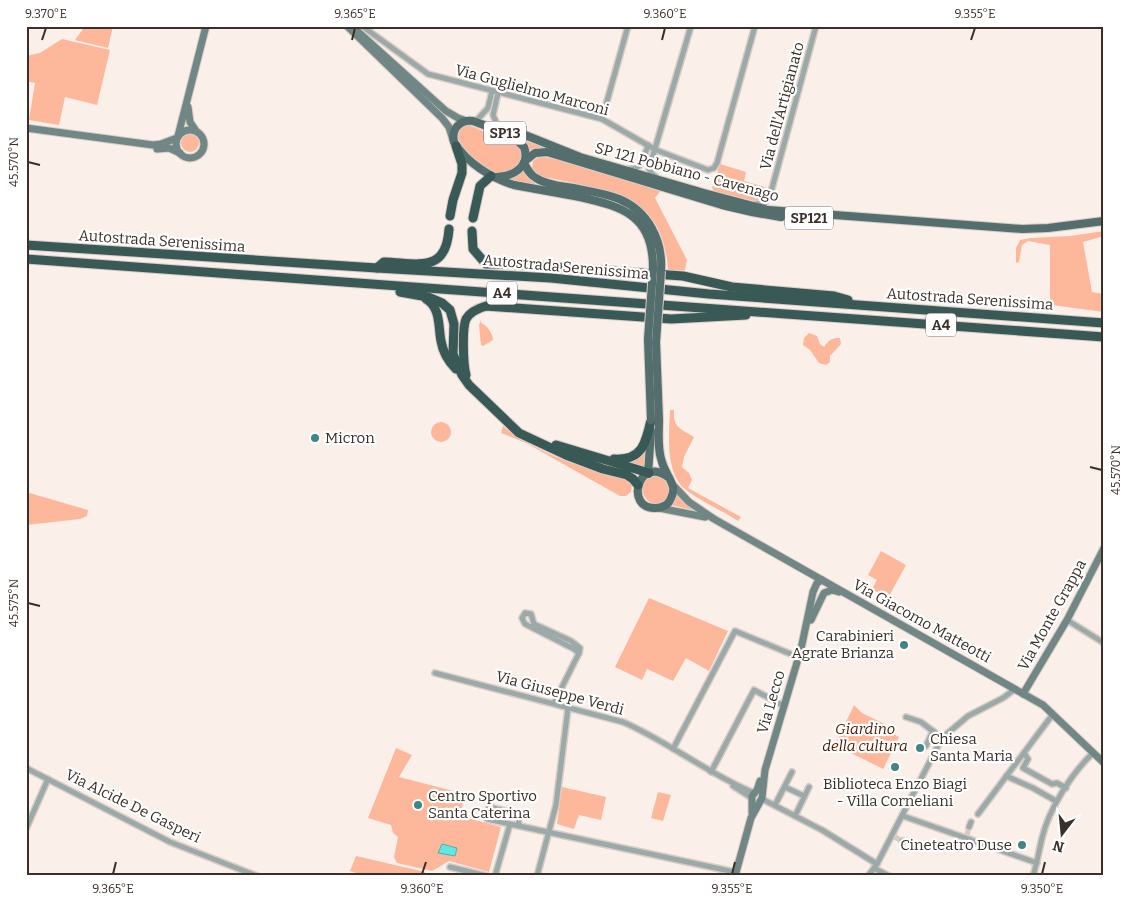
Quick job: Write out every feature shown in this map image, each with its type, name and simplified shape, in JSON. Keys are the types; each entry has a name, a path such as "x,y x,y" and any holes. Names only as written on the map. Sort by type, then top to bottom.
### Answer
{"highway":[{"path":"450,216 462,173 462,164 454,143"},
{"path":"473,218 480,186 493,177"},
{"path":"377,268 384,262 420,263 435,261 447,248 450,230"},
{"path":"472,231 472,248 486,264 682,276 732,287 834,296 870,305"},
{"name":"Autostrada Serenissima","path":"26,245 551,278 709,294 1104,323"},
{"name":"Autostrada Serenissima","path":"26,260 779,312 1104,337"},
{"path":"226,274 414,293 442,304 452,314 454,324 453,354 462,375"},
{"path":"414,293 434,305 438,317 441,342 446,356 469,384 504,419 524,436 589,464 628,476 636,481 638,485"},
{"path":"469,384 464,371 463,358 465,323 470,314 486,306 671,319 779,312"},
{"path":"597,458 619,460 634,457 642,448 655,420"},
{"path":"524,436 648,473"}],"main road":[{"name":"SP13","path":"471,121 504,133 516,139 524,147 526,153 520,170 514,174 493,177 476,165 454,143 454,133 457,126 471,121"},
{"name":"SP 121 Pobbiano - Cavenago","path":"504,133 525,135 574,155 613,166 647,172 669,182 764,209 796,213 1022,229 1048,228 1104,220"},
{"name":"SP 121 Pobbiano - Cavenago","path":"524,162 536,153 544,152 718,204 773,216 1021,234 1059,232 1104,226"},
{"path":"524,162 531,174 544,182 616,198 635,209 648,221 655,234 661,256 657,271 648,339 651,392 659,449 670,480 673,491 671,498 659,508 651,508 643,503 638,495 638,485 642,478 648,473 660,473 670,480"},
{"path":"594,166 636,177 647,172"},
{"path":"493,177 514,185 608,204 628,212 641,226 650,242 657,271"},
{"path":"648,473 655,420"}],"street":[{"path":"180,153 176,145 206,26"},
{"name":"SP13","path":"347,26 442,118 449,127 454,143"},
{"name":"SP13","path":"352,26 446,111 458,118 471,121"},
{"name":"Via Guglielmo Marconi","path":"362,26 431,75 602,119 656,150 700,168 712,170 717,163 755,26"},
{"path":"602,119 628,26"},
{"path":"647,172 656,150 691,26"},
{"name":"Via dell'Artigianato","path":"723,198 761,205 766,202 771,192 816,26"},
{"path":"471,121 488,108 495,92"},
{"path":"495,92 493,115 504,133"},
{"path":"47,131 56,135 147,148 169,148 190,158 200,154 203,150 204,142 202,135 196,131 189,118 188,102"},
{"path":"26,128 153,145 178,137 184,131 196,131"},
{"path":"613,166 637,168 641,164 648,145"},
{"name":"Via dell'Artigianato","path":"771,192 771,203 773,206 796,213"},
{"name":"Via Giacomo Matteotti","path":"670,480 689,502 714,519 1043,705 1104,763"},
{"name":"Via Giacomo Matteotti","path":"659,508 688,512 714,519"},
{"name":"Via Monte Grappa","path":"1023,694 1067,620 1104,548"},
{"path":"793,564 808,579 813,592"},
{"name":"Via Lecco","path":"736,874 798,657 813,592 817,583 822,580"},
{"name":"Via Lecco","path":"814,611 822,580"},
{"name":"Via Lecco","path":"802,642 822,595 826,591 832,590 847,594"},
{"path":"554,703 579,653 580,648 571,641 534,624 531,614 525,613 523,615 522,618 525,624 579,653"},
{"path":"1067,620 1104,643"},
{"path":"673,749 735,631 798,657"},
{"name":"Via Giuseppe Verdi","path":"435,673 623,722 725,780 822,830 888,876"},
{"path":"868,876 894,836 902,816 942,738 968,716 1015,689"},
{"path":"712,772 754,690 784,706"},
{"path":"537,876 556,805 568,708"},
{"path":"978,814 1054,714"},
{"path":"906,717 921,722 942,738"},
{"path":"926,746 933,731"},
{"path":"1024,753 1028,759 1023,768 1052,784 1057,783 1066,788"},
{"path":"1033,876 1044,832 1056,801 1093,753"},
{"name":"Via Alcide De Gasperi","path":"26,768 164,838 256,876"},
{"path":"775,805 792,772"},
{"path":"1006,776 1056,801"},
{"path":"26,829 48,779"},
{"path":"785,787 804,796"},
{"path":"795,816 809,787"},
{"path":"519,826 518,814 489,807 487,819 736,874"},
{"path":"902,816 966,836 1037,863"},
{"path":"495,876 510,824"},
{"path":"450,867 488,876"}],"green space":[{"path":"85,26 113,26 108,48 75,40"},
{"path":"62,39 110,50 97,105 65,97 59,125 29,120 35,83 26,81 26,56 40,53"},
{"path":"468,125 518,146 522,152 519,164 509,171 495,173 469,155 462,148 456,134 459,129"},
{"path":"186,134 194,134 199,139 197,150 186,152 181,147 181,139"},
{"path":"519,138 548,149 529,154"},
{"path":"539,157 554,158 661,190 655,198 687,260 685,270 668,271 664,244 655,224 643,209 626,198 608,191 535,174 532,169 533,161"},
{"path":"720,164 746,172 744,181 768,188 765,200 758,202 714,191 712,188"},
{"path":"523,170 528,178 535,183 534,186 515,183 509,180"},
{"path":"1104,231 1104,236 1083,242 1092,292 1104,294 1104,312 1052,305 1050,298 1050,245 1028,241 1022,245 1019,262 1016,263 1016,248 1020,240"},
{"path":"481,320 481,323 491,333 493,338 493,340 483,346 481,345 479,325"},
{"path":"809,333 817,336 820,344 824,347 830,340 840,338 841,344 830,356 830,362 826,365 819,363 810,350 803,345 804,338"},
{"path":"670,410 674,410 675,421 678,427 694,437 684,457 682,467 689,473 692,480 688,488 741,517 738,521 690,493 679,482 671,463"},
{"path":"441,422 448,425 451,432 448,439 441,442 434,439 431,432 434,425"},
{"path":"503,426 524,441 549,454 577,465 626,479 632,485 631,492 626,496 620,496 526,443 501,433"},
{"path":"647,446 646,469 624,463 638,458"},
{"path":"657,476 668,484 669,494 661,503 655,504 644,496 642,490 643,484 648,479"},
{"path":"26,492 88,510 87,516 80,519 26,525"},
{"path":"677,495 694,510 695,511 672,505"},
{"path":"881,551 906,565 888,598 872,589 877,580 868,575"},
{"path":"649,598 728,631 709,671 686,658 673,681 647,669 642,680 615,667"},
{"name":"Giardino della cultura","path":"854,705 862,713 897,730 895,735 899,737 883,769 835,745"},
{"name":"Centro Sportivo Santa Caterina","path":"396,748 412,755 399,777 465,794 460,816 501,827 489,872 449,861 432,871 397,863 394,857 398,837 393,833 391,825 368,818"},
{"path":"562,787 606,797 601,820 579,815 574,829 557,824"},
{"path":"658,792 671,795 663,821 651,818"},
{"path":"356,856 425,872 424,876 366,876 350,871"}],"water":[{"path":"442,844 457,848 455,856 438,853"}],"tunnel":[{"path":"967,835 969,827"},
{"path":"895,837 902,841"}],"place":[{"name":"Micron","path":"315,438"},
{"name":"Carabinieri Agrate Brianza","path":"904,645"},
{"name":"Chiesa Santa Maria","path":"920,748"},
{"name":"Biblioteca Enzo Biagi - Villa Corneliani","path":"895,767"},
{"name":"Centro Sportivo Santa Caterina","path":"418,805"},
{"name":"Cineteatro Duse","path":"1022,845"}]}
